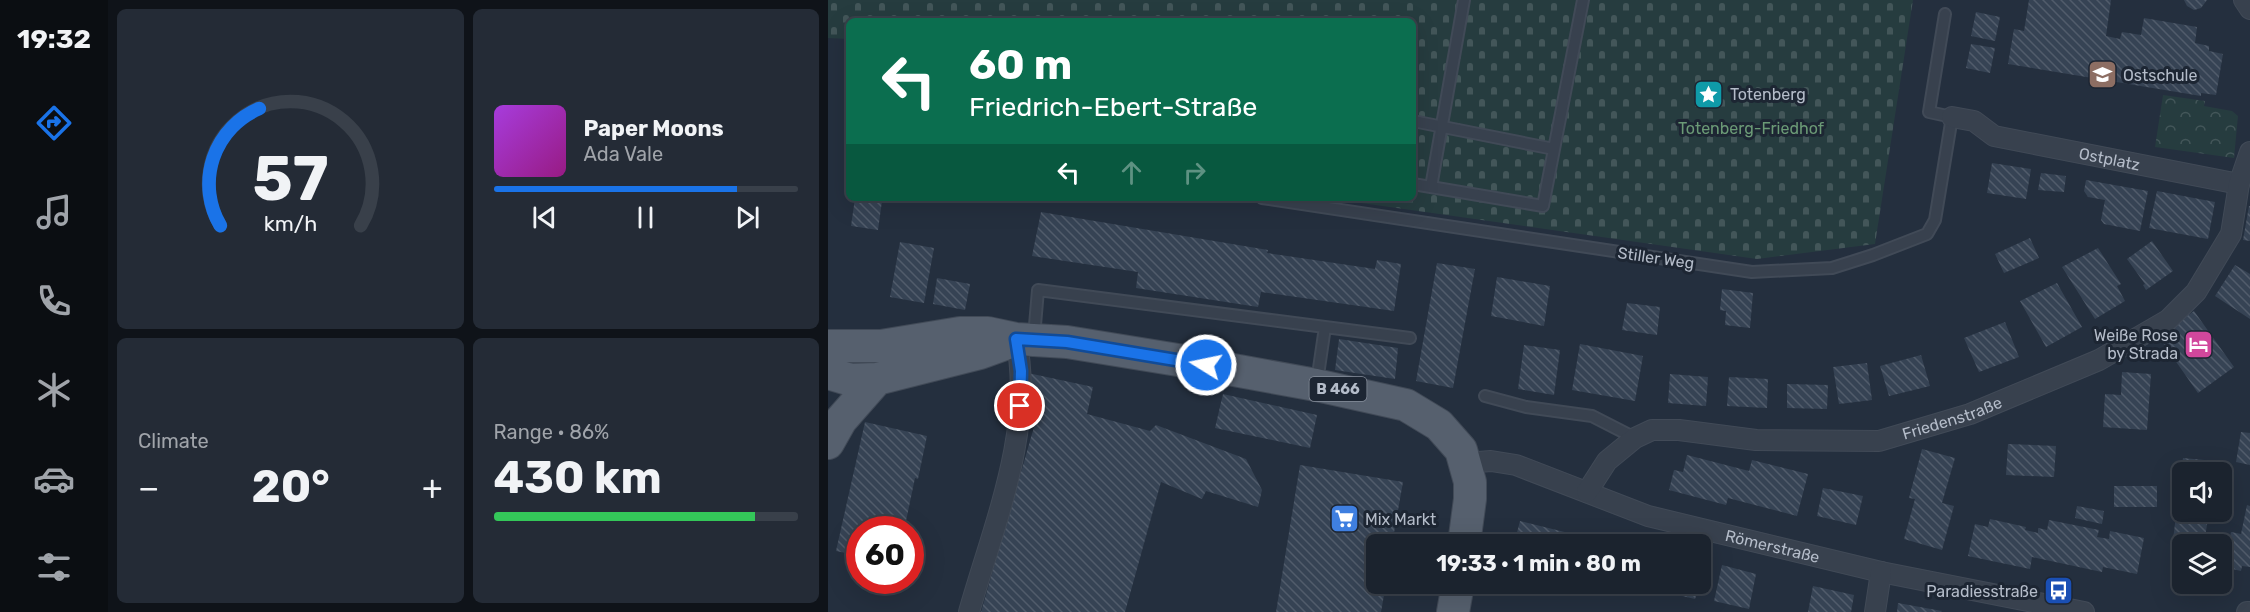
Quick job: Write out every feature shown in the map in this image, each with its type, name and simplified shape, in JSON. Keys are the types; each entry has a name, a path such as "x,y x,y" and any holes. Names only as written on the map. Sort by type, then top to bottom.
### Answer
{"main road":[{"name":"B 466","path":"828,346 881,346 974,332 1161,357 1316,385 1406,405 1439,425 1461,450 1466,463 1470,499 1465,534"},
{"name":"B 466","path":"828,373 851,380 877,379 1025,339"},
{"path":"828,443 841,420 877,379"},
{"path":"1453,612 1456,594"}],"street":[{"path":"2244,0 2250,9"},
{"name":"Ostplatz","path":"1952,117 1974,122 1994,136 2239,184"},
{"path":"2239,184 2250,152"},
{"name":"Friedenstraße","path":"1587,492 1607,461 1635,438 1652,430 1679,430 1756,440 1879,441 1970,414 2099,360 2168,320 2196,292 2231,234 2239,184"},
{"path":"969,612 1016,446 1025,339"},
{"name":"Römerstraße","path":"1466,463 1491,461 1516,465 1648,516 1881,572 2084,612"},
{"path":"1875,612 1881,572"}],"lane":[{"path":"1431,187 1464,0"},
{"path":"1416,184 1543,206 1582,0"},
{"path":"1946,14 1929,112 1952,117"},
{"name":"Stiller Weg","path":"1282,201 1752,272 1832,267 1874,255 1927,234 1935,220 1952,117"},
{"path":"1416,122 1554,149"},
{"path":"1025,339 1038,291 1410,338"},
{"path":"1316,385 1325,327"},
{"path":"1485,396 1526,406 1592,416 1635,438"}],"green space":[{"name":"Totenberg-Friedhof","path":"828,0 1913,0 1875,244 1757,259 1347,201 1416,201 1416,18 846,18 846,39 828,38"},
{"path":"2163,95 2205,101 2204,106 2232,111 2238,116 2234,158 2155,147"}],"building":[{"path":"2029,0 2111,0 2106,36 2120,39 2122,32 2141,35 2144,18 2197,27 2195,43 2209,46 2209,51 2223,54 2216,95 2201,93 2201,96 2008,64 2014,29 2024,31"},
{"path":"2184,0 2207,0 2201,8 2194,10 2187,6"},
{"path":"1976,12 2000,17 1995,41 1971,36"},
{"path":"1971,44 1995,48 1990,73 1966,68"},
{"path":"1992,163 2031,169 2026,199 1987,193"},
{"path":"2041,173 2066,176 2064,192 2038,190"},
{"path":"2086,180 2148,191 2140,231 2104,224 2101,220 2105,200 2088,197 2084,191"},
{"path":"2157,191 2215,202 2208,239 2149,228"},
{"path":"855,201 882,201 878,230 851,226"},
{"path":"2250,206 2250,241 2243,240"},
{"path":"1041,212 1268,250 1267,253 1375,269 1377,260 1401,264 1394,311 1261,292 1258,307 1136,288 1138,272 1032,256"},
{"path":"2030,238 2039,258 2004,273 1995,254"},
{"path":"2152,241 2173,271 2146,290 2143,285 2145,284 2127,259"},
{"path":"900,242 934,248 924,303 890,297"},
{"path":"2098,248 2121,284 2117,286 2125,301 2095,319 2062,267"},
{"path":"1437,263 1475,269 1453,388 1416,381"},
{"path":"2235,265 2250,274 2250,319 2215,296"},
{"path":"1497,277 1550,286 1544,326 1491,316"},
{"path":"937,278 970,284 965,310 933,304"},
{"path":"2057,283 2082,327 2046,347 2020,301"},
{"path":"1722,289 1753,293 1750,328 1725,325 1726,311 1720,310"},
{"path":"1627,303 1660,307 1657,335 1622,330"},
{"path":"2194,311 2234,367 2198,393 2158,336"},
{"path":"2005,322 2019,357 1979,372 1964,338"},
{"path":"1339,339 1398,348 1395,379 1335,370"},
{"path":"1580,344 1643,356 1635,401 1572,390"},
{"path":"1524,345 1560,350 1554,395 1518,389"},
{"path":"1921,355 1930,386 1889,396 1880,366"},
{"path":"1867,363 1872,400 1839,404 1833,367"},
{"path":"2122,372 2151,374 2147,430 2103,427 2105,394 2121,395"},
{"path":"1028,373 1093,387 1087,414 1150,431 1156,425 1246,459 1262,490 1258,507 1206,491 1202,499 1161,482 1125,612 981,612 1034,427 1019,423"},
{"path":"1670,374 1708,377 1706,406 1668,403"},
{"path":"1729,377 1768,379 1767,408 1727,406"},
{"path":"1787,384 1828,385 1827,409 1787,408"},
{"path":"1223,394 1317,415 1310,448 1215,428"},
{"path":"865,422 927,436 907,516 846,516 846,553 836,551"},
{"path":"2241,432 2250,433 2250,465 2236,462"},
{"path":"2008,444 2056,446 2054,477 2006,475"},
{"path":"1922,449 1955,458 1942,503 1954,506 1942,550 1904,539 1915,499 1909,498"},
{"path":"1687,455 1749,471 1752,460 1808,474 1797,516 1728,498 1726,505 1669,490 1674,470 1683,472"},
{"path":"2183,458 2215,461 2215,462 2182,462"},
{"name":"Mix Markt","path":"1300,465 1403,482 1394,534 1366,534 1366,594 1384,594 1381,612 1276,612"},
{"path":"2114,486 2157,486 2157,507 2114,507"},
{"path":"1823,488 1863,496 1856,525 1817,516"},
{"path":"2247,505 2250,506 2250,567 2242,566 2241,571 2232,569 2231,534 2231,532 2241,534"},
{"path":"2077,506 2104,511 2102,524 2075,518"},
{"path":"1990,519 2026,527 2025,530 2038,533 2038,528 2047,530 2049,520 2099,530 2097,537 2109,539 2110,531 2144,538 2137,574 2103,567 2102,572 2032,557 2030,569 1968,556 1975,524 1988,527"},
{"path":"1520,521 1573,534 1517,534"},
{"path":"2175,522 2207,522 2206,534 2174,534"},
{"path":"1722,565 1756,574 1749,609 1714,601"},
{"path":"1813,586 1854,595 1851,612 1808,612"},
{"path":"1674,594 1697,594 1695,599"},
{"path":"1898,603 1942,611 1897,612"}],"place":[{"name":"Ostschule","path":"2102,75"},
{"name":"Totenberg","path":"1709,94"},
{"name":"Weiße Rose by Strada","path":"2199,344"},
{"name":"Mix Markt","path":"1344,519"},
{"name":"Paradiesstraße","path":"2059,591"}],"route":[{"path":"1020,406 1021,371 1016,339 1067,342 1206,365"}]}
